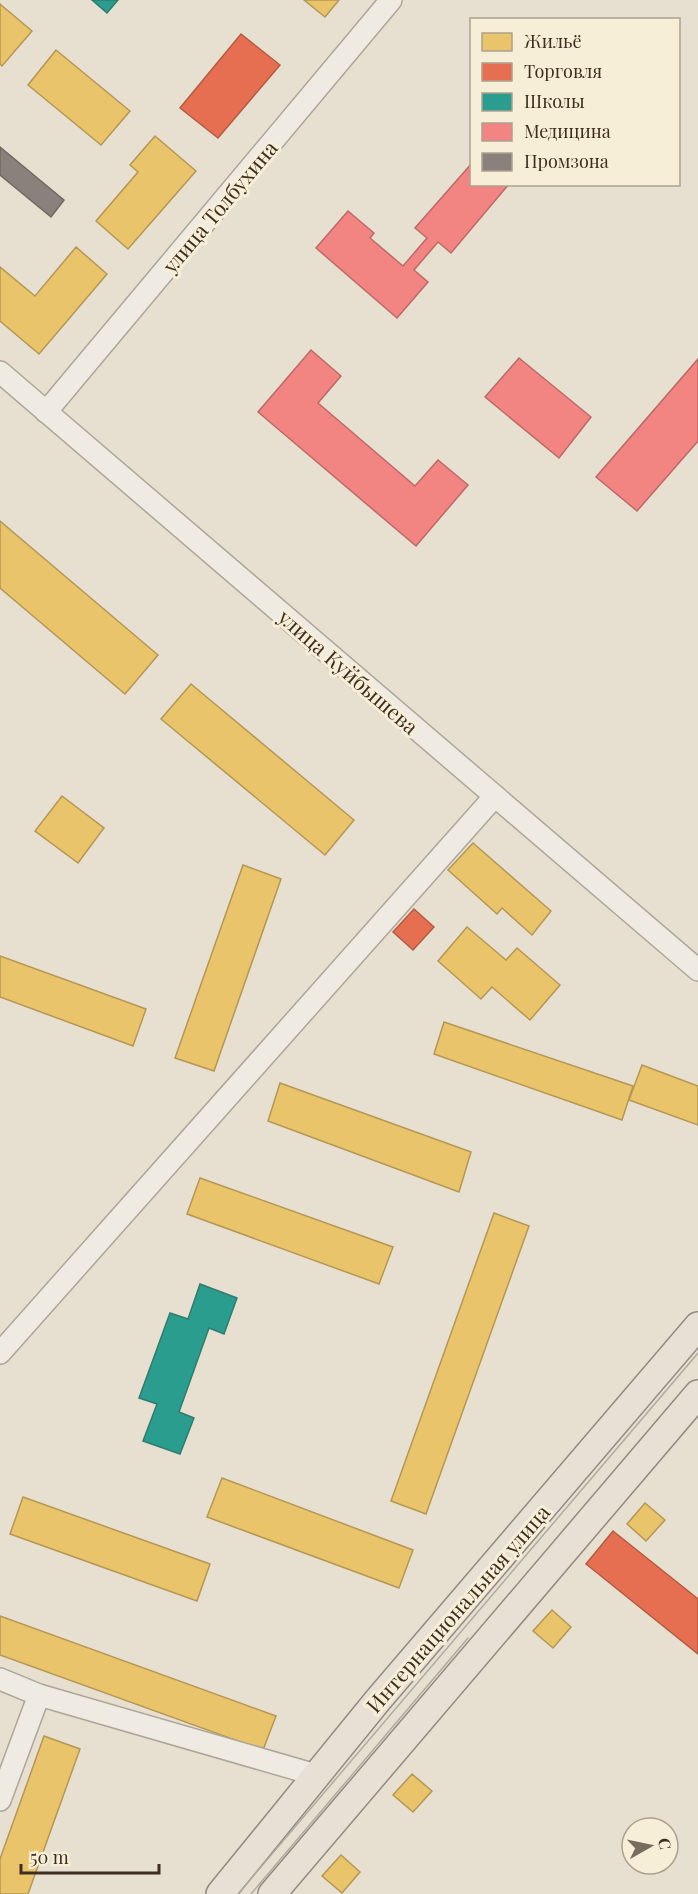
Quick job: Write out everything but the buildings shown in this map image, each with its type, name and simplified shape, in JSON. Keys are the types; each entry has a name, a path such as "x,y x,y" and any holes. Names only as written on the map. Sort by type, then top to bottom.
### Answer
{"main road":[{"name":"Интернациональная улица","path":"220,1894 316,1775 698,1326"},
{"name":"Интернациональная улица","path":"272,1894 698,1394"}],"street":[{"name":"улица Толбухина","path":"46,412 391,0"},
{"name":"улица Куйбышева","path":"0,372 698,970"},
{"path":"0,1353 495,796"},
{"path":"0,1679 39,1695 316,1775"},
{"path":"1,1796 39,1695"}],"tram line":[{"path":"238,1894 698,1353"},
{"path":"251,1894 468,1638"}]}
